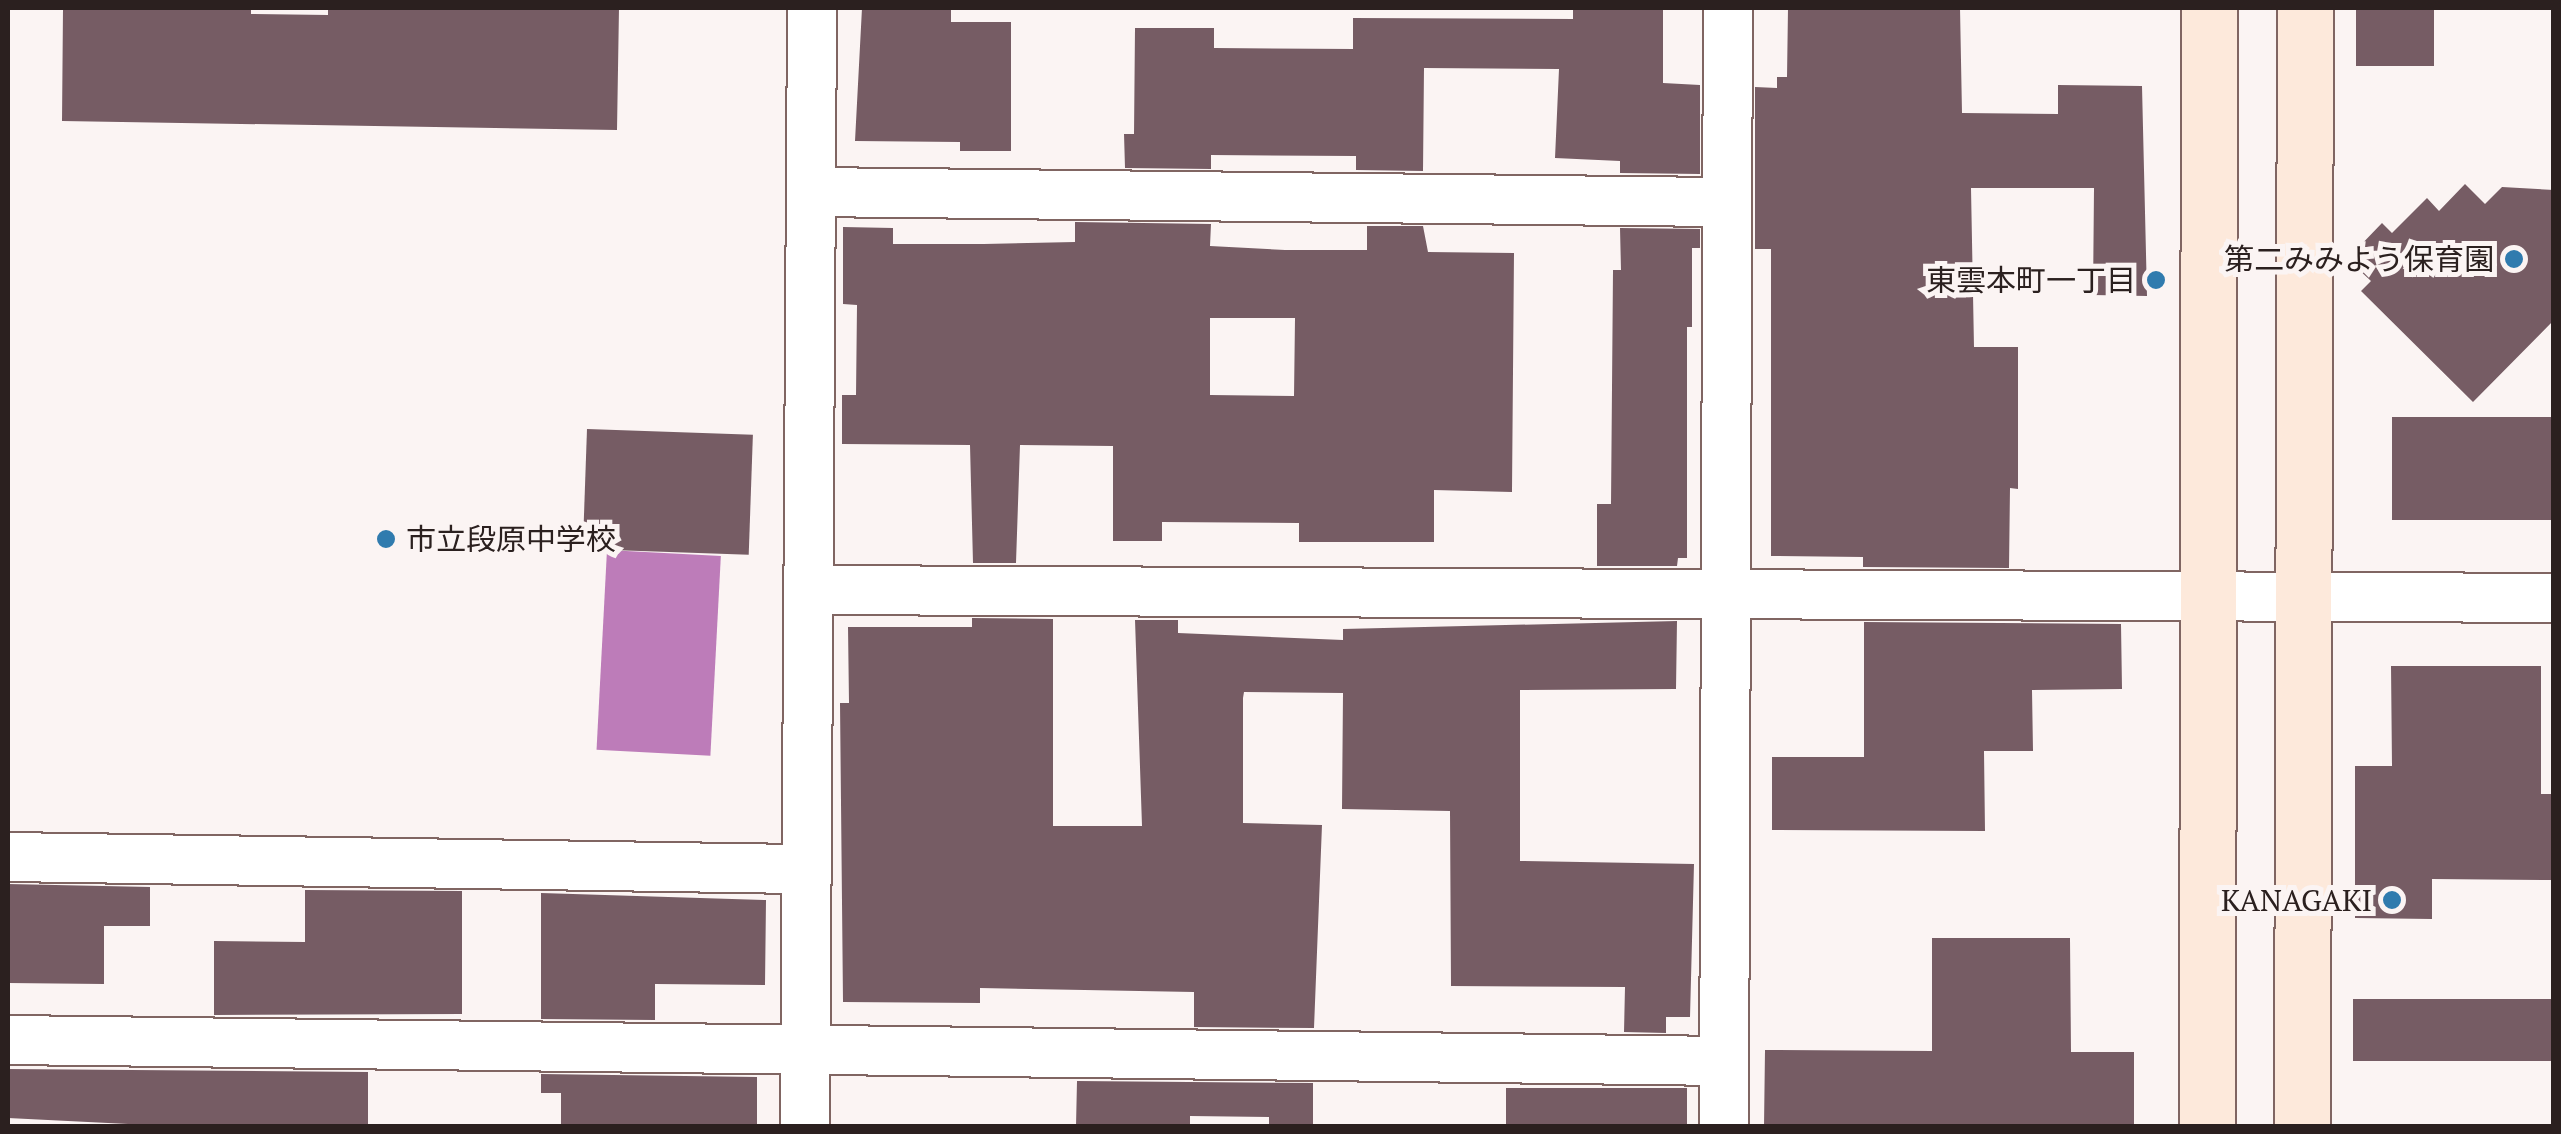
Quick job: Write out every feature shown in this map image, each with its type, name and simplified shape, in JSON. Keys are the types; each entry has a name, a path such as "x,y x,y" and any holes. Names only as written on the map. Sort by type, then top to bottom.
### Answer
{"street":[{"path":"805,1126 802,869 812,8"},
{"path":"1724,1126 1728,8"},
{"path":"2207,1126 2209,8"},
{"path":"2302,1126 2306,8"},
{"path":"811,192 1727,202"},
{"path":"808,590 2554,598"},
{"path":"8,857 802,869"},
{"path":"8,1040 1724,1061"}],"shaded area":[{"path":"607,550 721,556 710,756 597,750"}],"building":[{"path":"63,8 251,8 251,14 328,15 328,8 619,8 617,130 62,121"},
{"path":"862,8 951,8 951,22 1011,22 1011,151 960,151 960,142 855,141"},
{"path":"1573,8 1663,8 1663,83 1700,85 1700,174 1620,173 1620,161 1555,158 1559,69 1424,68 1423,171 1356,170 1356,156 1211,155 1211,169 1125,168 1124,134 1134,134 1135,28 1214,28 1214,48 1353,49 1353,18 1573,19"},
{"path":"1788,8 1960,8 1962,113 2058,114 2058,85 2142,86 2147,296 2093,295 2094,188 1971,188 1974,347 2018,347 2018,489 2010,488 2009,568 1863,567 1863,557 1771,556 1771,249 1755,249 1755,87 1777,88 1777,77 1787,77"},
{"path":"2356,8 2434,8 2434,66 2356,66"},
{"path":"2465,184 2485,204 2502,187 2554,190 2554,320 2473,402 2361,291 2371,281 2357,268 2365,260 2356,250 2382,223 2392,233 2427,198 2439,211"},
{"path":"1075,222 1211,224 1210,246 1367,250 1367,226 1423,226 1428,252 1514,253 1512,492 1434,490 1434,542 1299,542 1299,523 1162,522 1162,541 1113,541 1113,446 1020,445 1016,563 973,563 970,445 842,444 842,395 856,395 857,305 843,304 843,227 893,228 893,244 1075,242","holes":["1210,318 1295,318 1294,396 1210,395"]},
{"path":"1620,228 1700,229 1700,248 1692,248 1692,327 1687,327 1687,558 1678,558 1677,566 1597,566 1597,504 1611,504 1613,270 1621,270"},
{"path":"2392,417 2554,417 2554,520 2392,520"},
{"path":"587,429 753,435 749,555 583,549"},
{"path":"972,618 1053,619 1053,826 1142,826 1135,620 1178,620 1178,633 1343,640 1343,629 1677,621 1676,689 1520,690 1520,861 1694,864 1690,1017 1666,1017 1666,1033 1624,1032 1625,987 1451,986 1450,811 1342,809 1343,693 1244,692 1243,698 1243,823 1322,825 1314,1028 1194,1027 1194,992 980,988 980,1003 843,1002 840,703 849,703 848,627 972,627"},
{"path":"1864,622 2121,624 2122,689 2032,690 2033,751 1984,751 1985,831 1772,830 1772,757 1864,757"},
{"path":"2391,666 2541,666 2541,794 2554,794 2554,880 2432,879 2432,919 2355,918 2355,766 2392,766"},
{"path":"8,884 150,887 150,926 104,926 104,984 8,983"},
{"path":"305,890 462,891 462,1014 214,1015 214,941 305,942"},
{"path":"541,893 766,900 765,985 655,984 655,1020 541,1019"},
{"path":"1932,938 2070,938 2071,1052 2134,1052 2134,1126 1764,1126 1765,1050 1932,1051"},
{"path":"2353,999 2554,999 2554,1061 2353,1061"},
{"path":"8,1069 368,1072 368,1124 168,1126 8,1118"},
{"path":"541,1074 757,1077 757,1126 561,1126 561,1093 541,1093"},
{"path":"1077,1081 1313,1083 1313,1126 1269,1126 1269,1117 1190,1116 1190,1126 1076,1126"},
{"path":"1506,1088 1687,1088 1687,1126 1506,1126"}],"place":[{"name":"第二みみよう保育園","path":"2514,259"},
{"name":"東雲本町一丁目","path":"2156,280"},
{"name":"市立段原中学校","path":"386,539"},
{"name":"KANAGAKI","path":"2392,900"}]}
